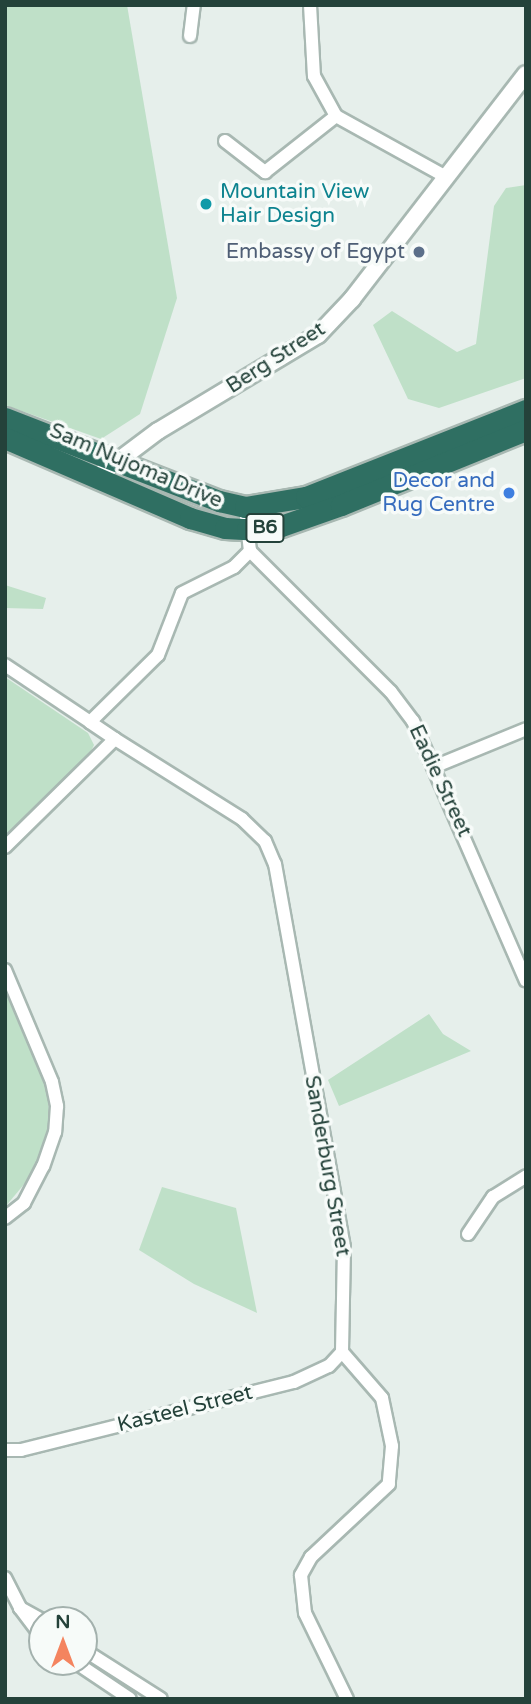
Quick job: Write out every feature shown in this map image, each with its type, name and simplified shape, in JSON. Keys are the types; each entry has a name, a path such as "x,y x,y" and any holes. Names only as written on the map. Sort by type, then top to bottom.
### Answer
{"highway":[{"name":"Sam Nujoma Drive","path":"5,418 245,507 306,497 526,410"},
{"name":"Sam Nujoma Drive","path":"5,438 99,476 190,518 225,528 247,529 281,526 341,505 526,430"}],"street":[{"path":"190,36 194,5"},
{"path":"310,5 314,76 336,116 446,177"},
{"name":"Berg Street","path":"99,476 158,431 318,335 352,299 524,79"},
{"path":"225,141 265,172 336,116"},
{"path":"90,723 158,655 182,593 234,567 250,551 245,507"},
{"name":"Eadie Street","path":"250,551 391,692 413,721 436,766 526,981"},
{"name":"Sanderburg Street","path":"5,665 90,723 242,819 272,852 344,1247 342,1352"},
{"path":"436,766 526,729"},
{"path":"5,847 115,739"},
{"path":"5,970 52,1082 57,1106 55,1132 43,1166 24,1202 5,1219"},
{"path":"468,1234 493,1197 526,1176"},
{"path":"342,1352 385,1405 393,1462 384,1491 311,1557 301,1575 305,1612 347,1699"},
{"name":"Kasteel Street","path":"5,1450 20,1450 293,1382 329,1366 342,1352"},
{"name":"Kasteel Street","path":"5,1460 20,1450"},
{"path":"5,1578 28,1619"},
{"path":"20,1608 28,1612"},
{"path":"98,1659 160,1699"},
{"path":"96,1676 130,1699"}],"green space":[{"path":"5,5 127,5 177,298 140,414 101,439 5,405"},
{"path":"526,185 526,378 439,408 408,399 373,325 392,311 457,352 476,344 494,206 506,188"},
{"path":"5,585 46,598 43,609 5,608"},
{"path":"5,677 88,733 94,745 88,757 5,842"},
{"path":"5,991 46,1086 50,1116 46,1141 26,1182 5,1207"},
{"path":"429,1014 443,1034 471,1051 339,1106 328,1080"},
{"path":"162,1187 236,1208 257,1313 194,1284 139,1250"}],"place":[{"name":"Mountain View Hair Design","path":"206,204"},
{"name":"Embassy of Egypt","path":"419,252"},
{"name":"Decor and Rug Centre","path":"509,493"}]}
